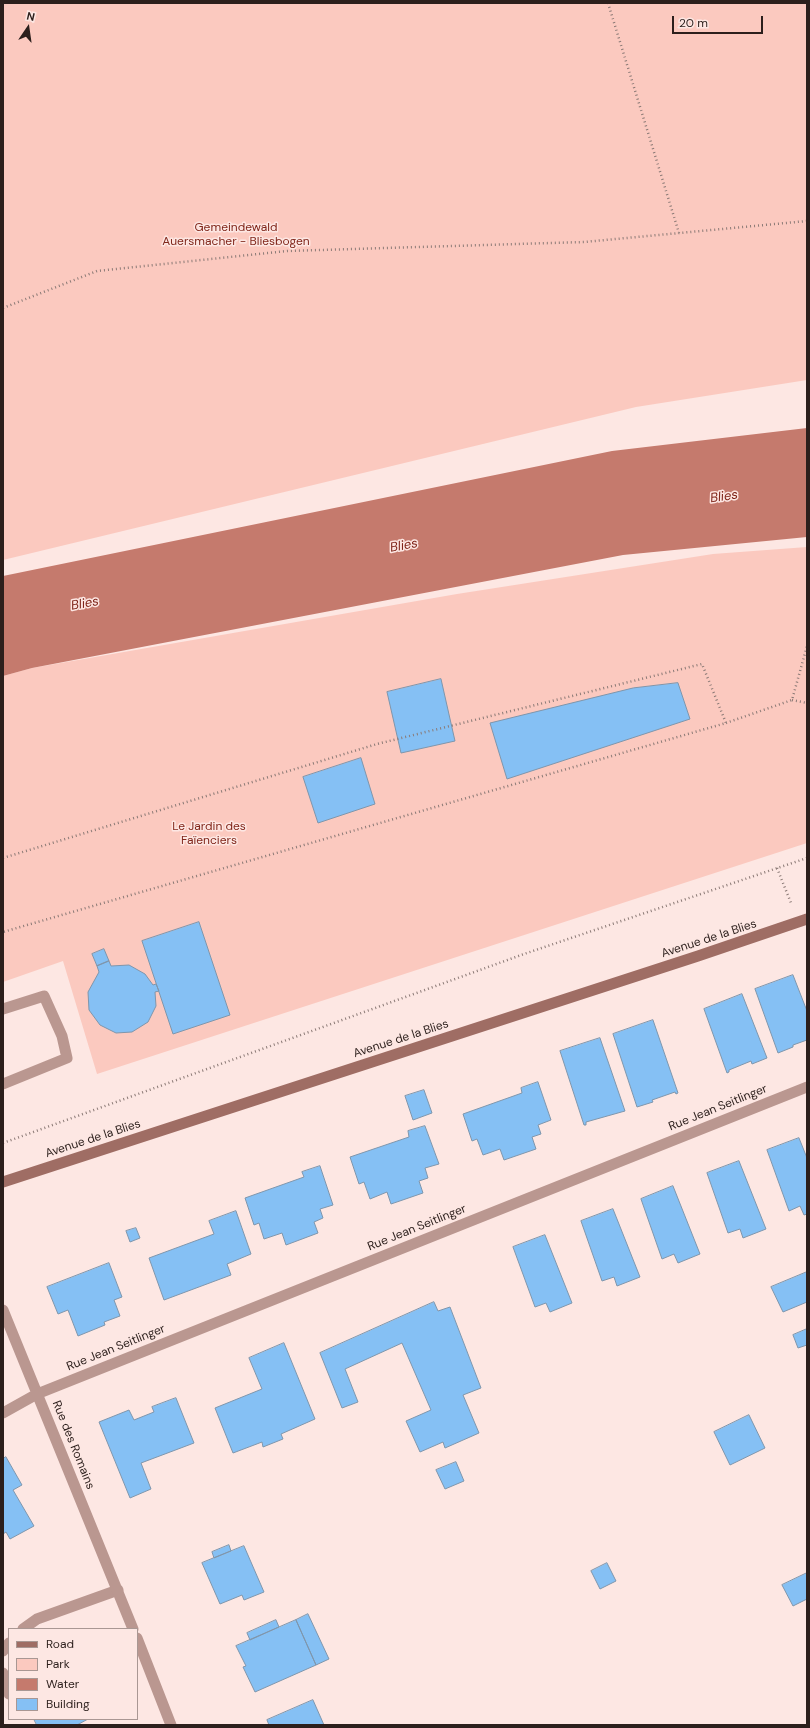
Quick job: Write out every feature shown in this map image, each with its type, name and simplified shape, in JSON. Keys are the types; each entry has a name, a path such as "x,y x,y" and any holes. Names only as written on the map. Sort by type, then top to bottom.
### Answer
{"main road":[{"name":"Avenue de la Blies","path":"3,1182 803,921"}],"street":[{"path":"3,1009 44,996 62,1036 67,1058 3,1084"},
{"name":"Rue Jean Seitlinger","path":"3,1413 37,1394 807,1087"},
{"name":"Rue des Romains","path":"3,1310 134,1628"},
{"path":"24,1628 37,1619 118,1590"},
{"path":"138,1641 170,1725"},
{"path":"3,1673 8,1690"}],"path":[{"path":"608,3 679,233"},
{"path":"3,308 97,271 105,270 287,251 584,242 807,221"},
{"path":"792,700 807,646"},
{"path":"3,858 377,744 702,664 726,723"},
{"path":"3,932 726,723 792,700 807,703"},
{"path":"3,1143 524,954 807,858"},
{"path":"778,868 803,921"}],"green space":[{"name":"Gemeindewald Auersmacher - Bliesbogen","path":"3,3 807,3 807,380 636,407 3,560"},
{"name":"Le Jardin des Faïenciers","path":"807,547 807,843 97,1074 63,961 3,982 3,676 32,668 457,594 713,554"}],"water":[{"name":"Blies","path":"807,428 807,537 623,555 32,668 3,676 3,576 612,451"}],"building":[{"path":"441,679 455,741 401,753 387,692"},
{"path":"678,683 690,719 507,779 490,723 633,688"},
{"path":"361,758 375,804 318,823 303,777"},
{"path":"199,922 230,1015 173,1034 142,941"},
{"path":"104,949 109,961 97,966 92,954"},
{"path":"109,961 111,966 129,965 145,974 153,985 156,984 159,991 155,992 156,1006 148,1022 132,1032 116,1033 100,1025 89,1010 88,992 99,972 97,966"},
{"path":"793,975 807,1011 807,1040 778,1053 755,989"},
{"path":"742,994 767,1058 752,1064 751,1061 729,1070 727,1073 704,1009"},
{"path":"653,1020 678,1093 676,1094 675,1092 652,1100 653,1102 637,1107 613,1034"},
{"path":"600,1038 625,1111 586,1122 586,1125 584,1125 560,1051"},
{"path":"538,1082 551,1120 538,1125 541,1134 532,1137 536,1149 504,1160 500,1149 483,1155 477,1139 472,1141 463,1114 522,1093 521,1088"},
{"path":"424,1090 432,1113 413,1120 405,1096"},
{"path":"425,1126 439,1164 425,1168 428,1178 419,1181 423,1193 391,1204 387,1192 370,1199 364,1182 359,1184 350,1157 409,1137 408,1131"},
{"path":"799,1138 807,1158 807,1214 804,1215 800,1206 789,1211 767,1150"},
{"path":"739,1161 766,1229 743,1238 740,1229 728,1233 707,1173"},
{"path":"320,1166 333,1205 320,1209 323,1218 314,1222 318,1233 286,1245 282,1233 264,1239 259,1223 254,1225 245,1198 304,1177 302,1172"},
{"path":"673,1186 700,1254 678,1263 674,1254 662,1259 641,1199"},
{"path":"613,1209 640,1277 617,1286 614,1277 602,1281 581,1221"},
{"path":"236,1211 251,1254 227,1264 231,1275 164,1300 149,1258 214,1234 209,1221"},
{"path":"136,1228 140,1238 130,1242 126,1231"},
{"path":"545,1235 572,1303 550,1312 546,1303 535,1307 513,1247"},
{"path":"109,1263 122,1297 114,1300 120,1316 104,1322 105,1325 78,1336 68,1310 58,1314 47,1287"},
{"path":"807,1272 807,1302 783,1312 771,1287"},
{"path":"434,1302 438,1311 450,1307 481,1388 463,1395 479,1433 445,1448 443,1442 420,1452 406,1421 431,1410 402,1343 345,1369 358,1402 342,1408 320,1353"},
{"path":"807,1329 807,1345 798,1348 793,1335"},
{"path":"284,1343 315,1419 281,1434 283,1439 263,1447 262,1442 233,1453 215,1408 262,1389 249,1358"},
{"path":"176,1398 194,1443 141,1463 151,1489 130,1498 99,1422 129,1410 134,1420 154,1412 152,1407"},
{"path":"749,1415 765,1448 730,1465 714,1432"},
{"path":"6,1457 22,1485 13,1490 34,1526 10,1539 6,1532 3,1534 3,1459"},
{"path":"456,1462 464,1481 445,1489 436,1470"},
{"path":"229,1545 231,1551 214,1558 212,1552"},
{"path":"244,1546 264,1592 244,1600 242,1595 220,1604 202,1563"},
{"path":"607,1563 616,1581 600,1589 591,1571"},
{"path":"807,1573 807,1599 793,1606 782,1585"},
{"path":"308,1614 329,1659 316,1665 296,1620"},
{"path":"276,1620 279,1627 250,1640 247,1633"},
{"path":"296,1620 316,1665 255,1692 243,1667 246,1666 236,1646"},
{"path":"313,1700 324,1725 269,1725 267,1720"},
{"path":"34,1720 86,1720 77,1725 37,1725"}]}
